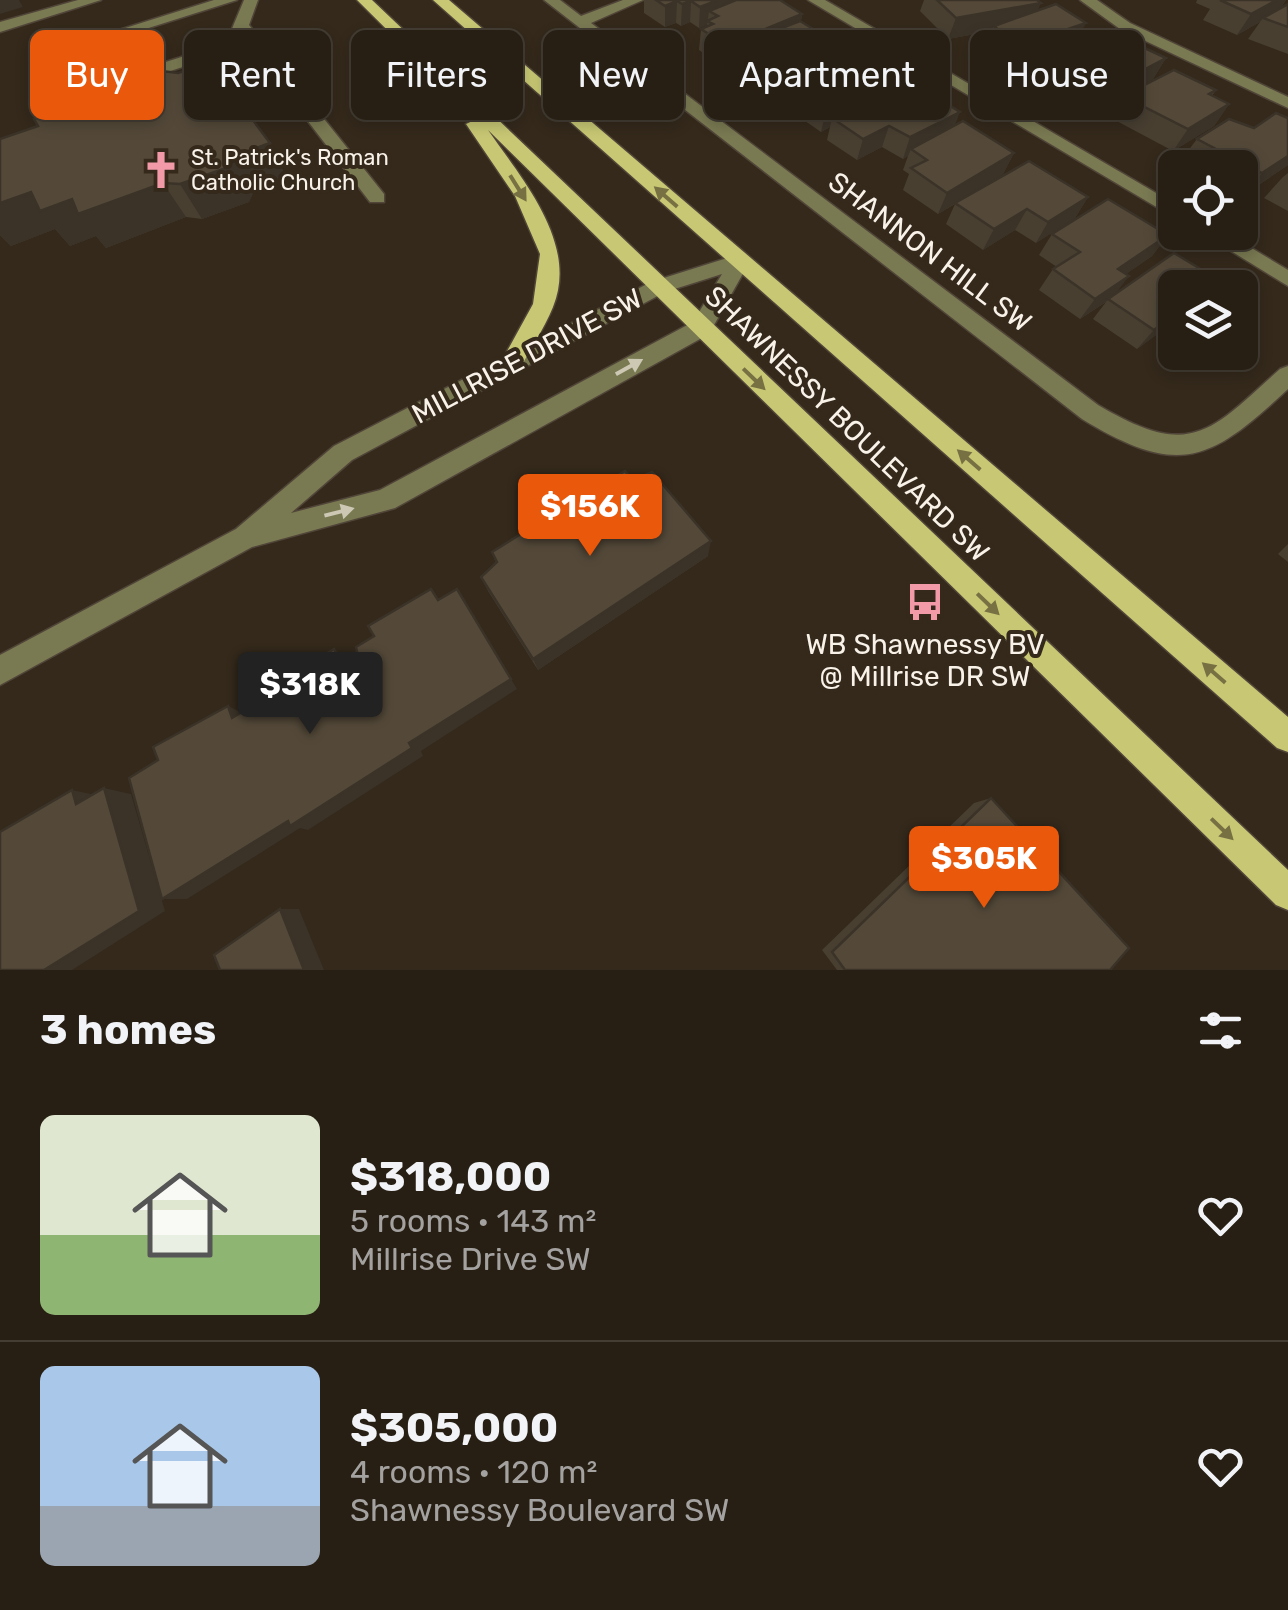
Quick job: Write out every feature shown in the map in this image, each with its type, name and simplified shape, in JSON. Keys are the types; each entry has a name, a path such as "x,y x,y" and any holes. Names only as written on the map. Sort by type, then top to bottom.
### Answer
{"main road":[{"name":"SHAWNESSY BOULEVARD SW","path":"364,0 395,30"},
{"name":"SHAWNESSY BOULEVARD SW","path":"440,0 1288,738"},
{"path":"473,120 524,196 550,254 544,304 511,364"},
{"name":"SHAWNESSY BOULEVARD SW","path":"488,120 1288,893"}],"street":[{"path":"0,27 94,0"},
{"path":"230,0 89,42 114,84 233,46 252,0"},
{"name":"SHANNON HILL SW","path":"551,0 1090,412 1115,427 1154,441 1184,446 1210,440 1288,375"},
{"path":"579,22 636,0"},
{"path":"814,0 1158,202"},
{"path":"1087,0 1125,26 1288,103"},
{"path":"243,27 377,198"},
{"path":"1239,250 1288,279"},
{"path":"701,328 740,260"},
{"name":"MILLRISE DRIVE SW","path":"0,671 245,536 343,454 658,287 740,260"},
{"name":"MILLRISE DRIVE SW","path":"245,536 386,500 701,328"}],"building":[{"path":"656,0 718,0 700,7 691,1 665,6"},
{"path":"736,0 780,0 802,14 763,30 704,31 701,29 713,24 707,21 718,16 709,11"},
{"path":"937,0 1037,0 1041,3 956,18"},
{"path":"1220,0 1277,0 1251,14"},
{"path":"1056,4 1086,23 1065,30 999,30 994,26"},
{"path":"1288,4 1288,27 1263,18"},
{"path":"800,21 815,30 777,30"},
{"path":"1144,48 1166,58 1144,70"},
{"path":"1174,70 1216,90 1209,94 1229,104 1188,129 1144,107 1144,85"},
{"path":"164,71 184,71 184,120 253,120 270,143 235,156 229,167 180,184 163,183 78,214 72,199 40,211 31,192 0,203 0,139 38,126 35,120 164,120"},
{"path":"1276,113 1288,118 1288,156 1262,173 1258,171 1258,150 1218,150 1197,139 1229,119 1254,128"},
{"path":"835,120 944,120 910,137 889,126 863,139"},
{"path":"963,121 1014,153 947,193 911,168 927,160 911,149"},
{"path":"1029,161 1088,197 1048,222 1027,209 994,229 955,203"},
{"path":"1108,199 1158,229 1158,242 1118,269 1129,276 1095,299 1053,269 1080,252 1052,234"},
{"path":"1174,253 1202,270 1158,270 1158,327 1154,330 1108,299"},
{"path":"625,471 633,480 652,472 711,541 533,659 481,577 497,562 492,552 546,518 553,527 581,510 574,501"},
{"path":"431,589 438,600 457,589 511,679 409,743 412,748 290,826 288,821 162,899 129,778 158,760 153,747 228,706 232,718 252,706 254,712 274,700 269,688 334,649 342,665 348,662 346,658 357,652 356,647 374,636 368,626"},
{"path":"104,788 139,911 44,970 0,970 0,832 72,790 76,804"},
{"path":"991,798 1129,948 1110,970 845,970 832,952"},
{"path":"280,909 304,970 220,970 214,955"}],"place":[{"name":"St. Patrick's Roman Catholic Church","path":"161,170"},
{"name":"WB Shawnessy BV @ Millrise DR SW","path":"925,602"}]}
